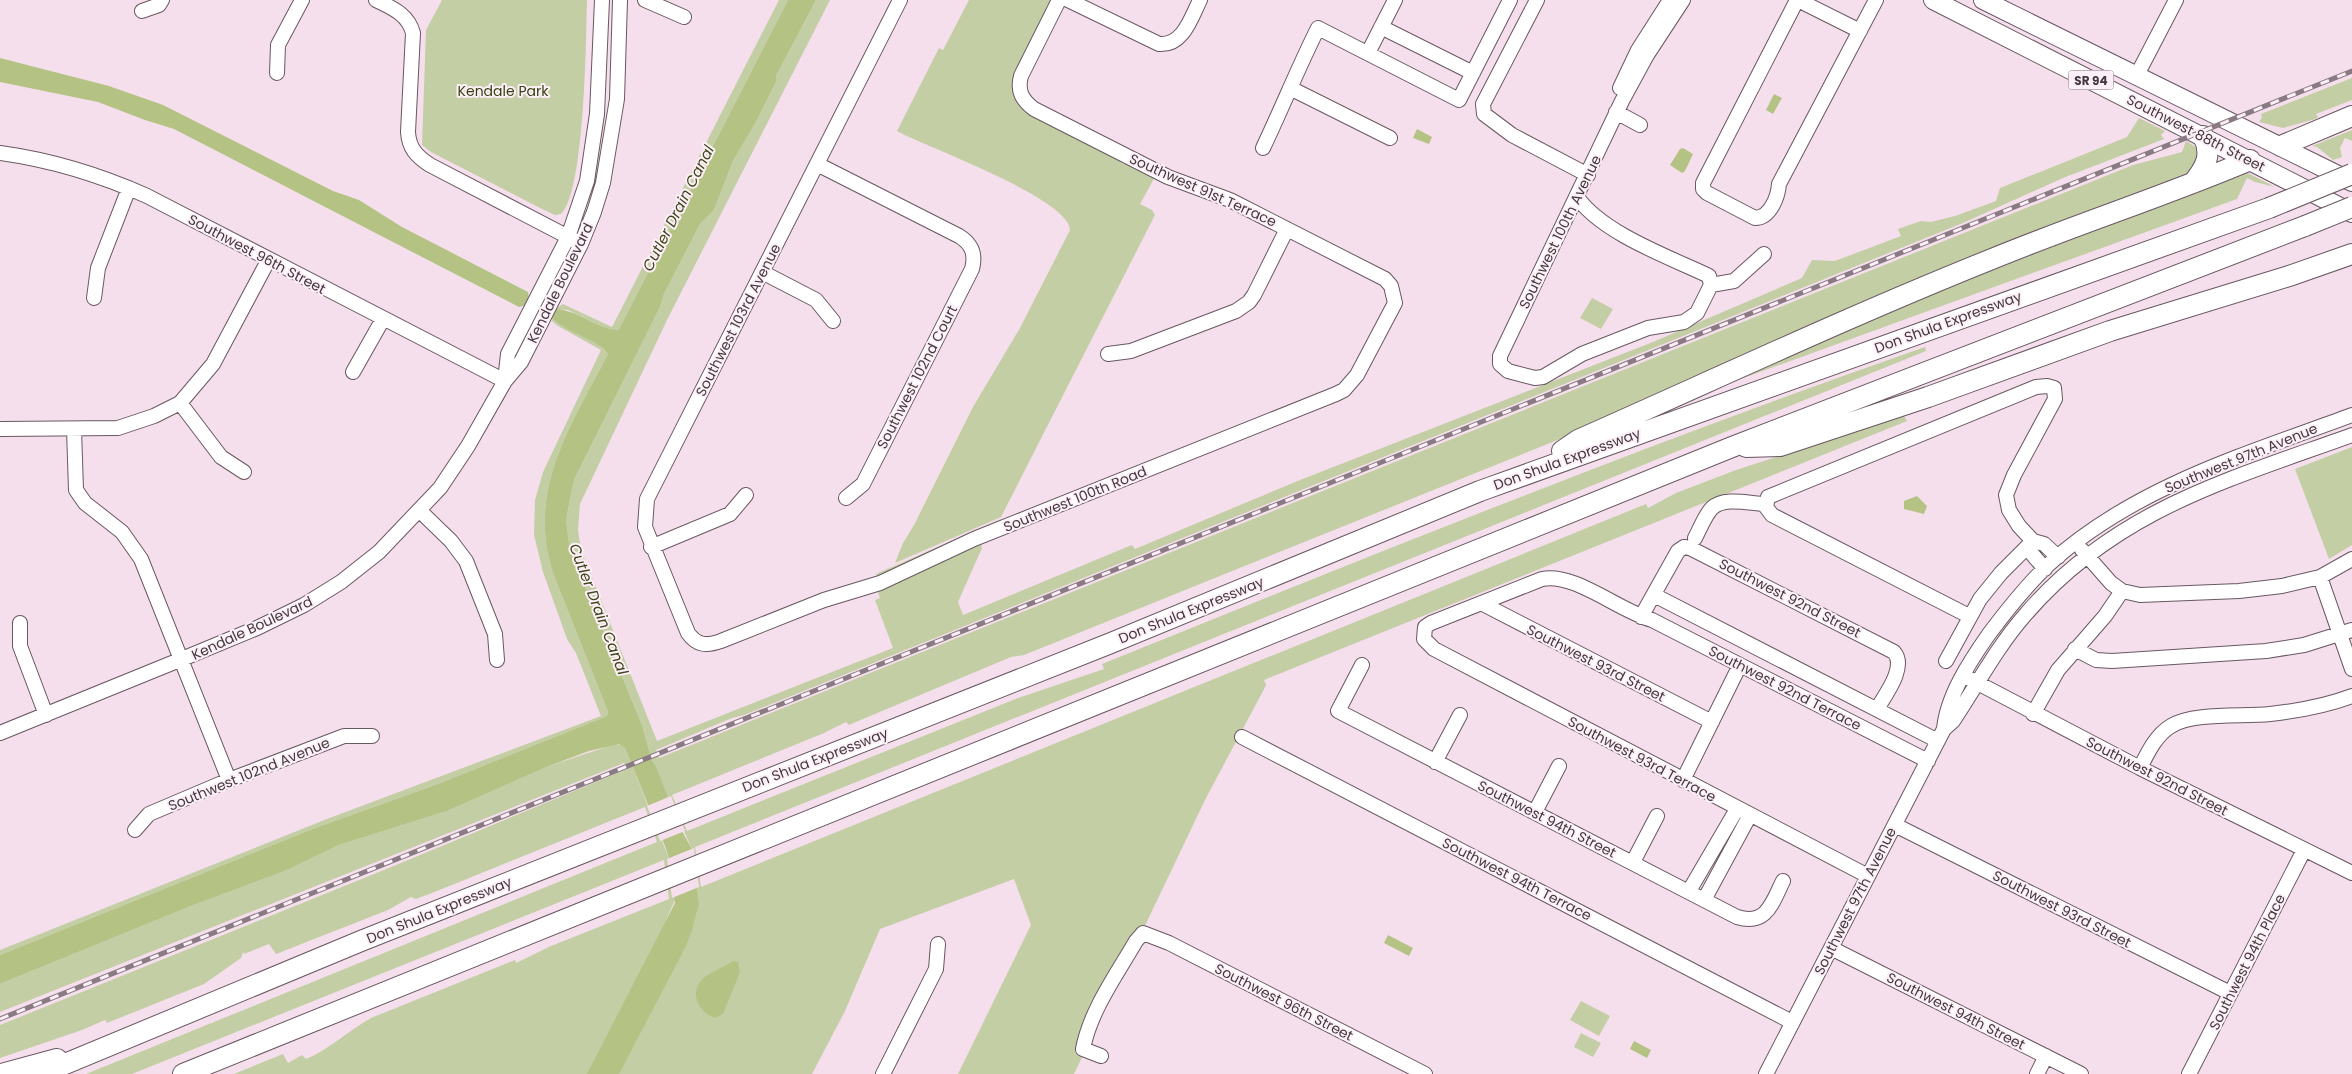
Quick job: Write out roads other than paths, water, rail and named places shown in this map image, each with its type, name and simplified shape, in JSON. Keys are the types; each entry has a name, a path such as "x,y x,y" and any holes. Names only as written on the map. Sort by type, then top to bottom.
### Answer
{"highway":[{"path":"2281,146 2352,116"},
{"path":"2192,183 2206,164 2206,143 2202,136"},
{"path":"1538,469 1578,440 1800,339 1995,257 2250,160"},
{"name":"Don Shula Expressway","path":"41,1074 361,941 1111,643 1538,469 2268,208 2352,174"},
{"path":"183,1074 1732,447 2352,207"},
{"path":"1732,447 1780,446 1928,397 2110,331 2352,254"},
{"path":"1,1074 30,1065 103,1049"}],"main road":[{"name":"Southwest 88th Street","path":"1933,0 2352,212"},
{"name":"Southwest 88th Street","path":"1983,0 2352,182"},
{"path":"2074,71 2082,63 2090,60 2105,59"},
{"path":"2250,160 2281,146"}],"street":[{"path":"142,11 159,5 162,0"},
{"path":"277,73 278,45 302,0"},
{"path":"376,0 401,14 410,24 413,33 408,132 409,142 415,153 430,165 581,244"},
{"name":"Kendale Boulevard","path":"505,381 508,354 568,237 579,208 592,154 598,106 602,0"},
{"name":"Kendale Boulevard","path":"0,733 182,660 257,628 317,598 379,552 440,488 457,463 505,381 521,362 581,244 603,183 613,133 617,99 620,0"},
{"path":"645,0 684,17"},
{"name":"Southwest 103rd Avenue","path":"700,643 688,633 651,547 645,527 648,497 900,0"},
{"name":"Southwest 91st Terrace","path":"1059,0 1021,76 1020,94 1027,103 1034,109 1168,177 1230,200 1381,276 1388,282 1393,291"},
{"path":"1068,0 1159,44 1172,43 1181,36 1200,0"},
{"path":"1368,53 1395,0"},
{"path":"1263,148 1318,28 1459,100 1510,0"},
{"path":"1537,0 1483,104 1482,110 1486,117 1512,135 1588,175"},
{"name":"Southwest 100th Avenue","path":"1617,110 1620,84 1638,50 1670,0"},
{"name":"Southwest 100th Avenue","path":"1683,0 1647,55 1617,110 1588,175 1500,356 1500,364 1508,371 1532,378 1543,377 1582,354 1648,328 1684,322 1697,313 1711,285"},
{"path":"1860,31 1798,0 1702,183 1703,189 1707,193 1754,218 1763,217 1768,212 1778,193 1779,184 1860,31 1876,0"},
{"path":"2137,75 2176,0"},
{"path":"1381,27 1473,73"},
{"path":"1290,88 1390,138"},
{"path":"1617,110 1640,125"},
{"name":"Southwest 96th Street","path":"0,154 66,167 129,188 505,381"},
{"name":"Southwest 102nd Court","path":"817,164 959,236 972,249 973,266 863,484 846,498"},
{"path":"94,298 98,268 129,188"},
{"path":"1577,197 1584,206 1613,230 1708,276 1711,285 1734,281 1764,254"},
{"path":"1108,354 1131,351 1242,308 1254,295 1288,229"},
{"path":"0,429 118,428 154,416 180,403 213,364 268,260"},
{"path":"762,272 816,300 833,321"},
{"name":"Southwest 100th Road","path":"700,643 708,645 716,643 824,600 880,583 974,539 1344,390 1361,370 1394,307 1393,291"},
{"path":"353,372 383,319"},
{"path":"1969,616 1772,515 1766,504 1768,497 1773,493 2036,387 2047,386 2054,388 2054,398 2014,475 2006,495 2013,518 2045,569"},
{"path":"180,403 221,458 244,472"},
{"name":"Southwest 97th Avenue","path":"1941,735 1945,717 1964,675 1994,628 2058,556 2136,502 2196,474 2352,415"},
{"path":"74,429 76,490 85,503 122,532 135,549 146,569 229,780"},
{"name":"Southwest 97th Avenue","path":"1766,1074 1941,735 2025,615 2055,583 2086,556 2143,518 2203,490 2352,435"},
{"path":"2196,474 2203,490"},
{"path":"651,547 730,514 746,495"},
{"path":"1695,538 1710,512 1717,504 1730,502 1766,504"},
{"path":"420,511 452,541 466,561 496,634 497,660"},
{"path":"2076,542 2106,580 2122,591 2140,595 2239,591 2282,586 2320,577 2352,560"},
{"path":"1946,660 1969,616 1990,586 2030,544 2044,544 2058,556"},
{"name":"Southwest 92nd Street","path":"1654,595 1681,548 1693,549 1892,650 1898,658 1899,667 1877,709"},
{"name":"Southwest 92nd Terrace","path":"1424,635 1425,627 1431,623 1542,580 1554,577 1564,579 1616,603 1644,613 1652,620 1928,761"},
{"path":"2320,577 2346,632 2352,669"},
{"path":"2033,714 2052,678 2105,616 2122,591"},
{"path":"1644,613 1654,595 1877,709 1941,735"},
{"name":"Southwest 93rd Street","path":"1481,603 1712,722"},
{"path":"20,623 20,646 46,715"},
{"path":"2075,649 2096,660 2125,662 2266,651 2297,646 2346,632"},
{"name":"Southwest 93rd Terrace","path":"1424,635 1426,642 1434,650 1868,876"},
{"name":"Southwest 94th Street","path":"1362,665 1338,711 1737,917 1749,920 1759,918 1769,909 1783,881"},
{"path":"1684,780 1740,665"},
{"name":"Southwest 92nd Street","path":"1964,675 2033,714 2352,873"},
{"path":"2140,768 2158,737 2170,726 2184,720 2269,714 2320,705 2352,696"},
{"path":"1435,762 1460,715"},
{"name":"Southwest 102nd Avenue","path":"134,830 149,814 229,780 344,736 372,736"},
{"name":"Southwest 94th Terrace","path":"1242,736 1792,1022"},
{"path":"1535,812 1559,766"},
{"path":"1689,891 1737,808"},
{"path":"1704,900 1750,815"},
{"path":"1633,862 1657,816"},
{"name":"Southwest 93rd Street","path":"1895,825 2230,993"},
{"name":"Southwest 94th Place","path":"2189,1074 2304,850"},
{"name":"Southwest 96th Street","path":"1101,1056 1082,1049 1084,1041 1101,1003 1136,940 1143,933 1169,943 1425,1074"},
{"path":"883,1074 936,969 938,944"},
{"name":"Southwest 94th Street","path":"1831,948 2081,1074"},
{"path":"2037,1074 2046,1056"}],"railway":[{"path":"0,1019 2352,71"}],"park label":[{"name":"Kendale Park","path":"503,91"}],"water label":[{"name":"Cutler Drain Canal","path":"678,208"},
{"name":"Cutler Drain Canal","path":"599,609"}]}
